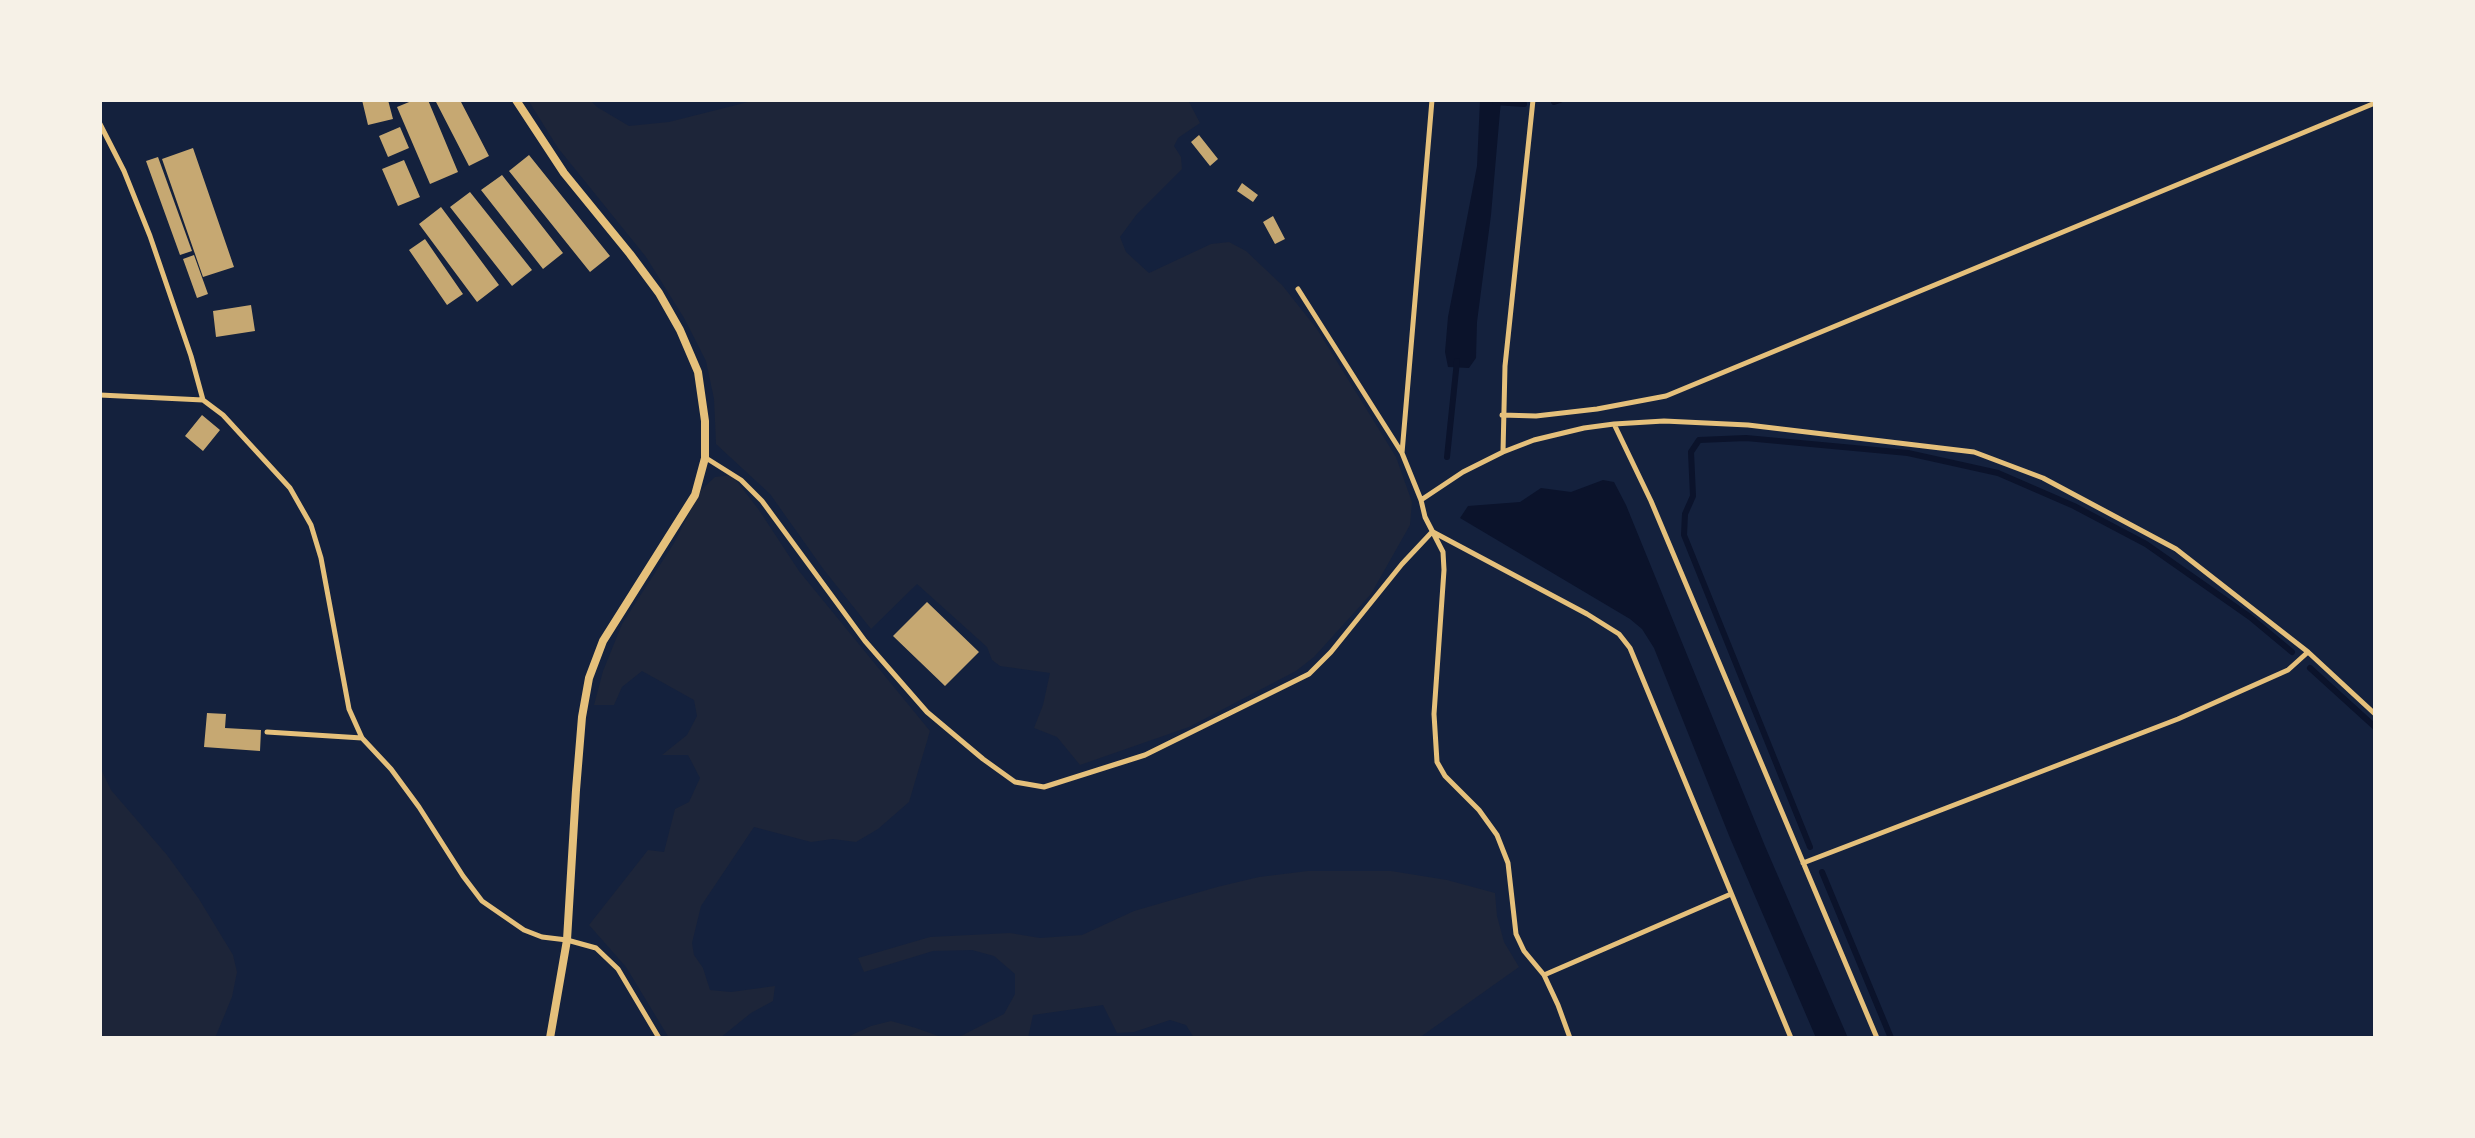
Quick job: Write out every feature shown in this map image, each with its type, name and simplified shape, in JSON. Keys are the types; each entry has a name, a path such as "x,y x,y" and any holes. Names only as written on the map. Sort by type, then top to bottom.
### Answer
{"street":[{"path":"516,100 564,173 659,293 680,330 698,372 702,390 705,458 695,495 603,641 589,678 577,776 567,940 550,1038"}],"lane":[{"path":"1402,453 1432,100"},
{"path":"1503,452 1505,366 1533,100"},
{"path":"1502,415 1536,416 1597,409 1666,396 2375,103"},
{"path":"100,124 124,171 150,236 203,400"},
{"path":"1298,289 1402,453 1443,552 1434,714 1437,762 1445,776 1479,810 1497,835 1508,863 1516,934 1524,951 1544,975 1570,1038"},
{"path":"100,395 203,400 223,415 290,488 311,525 321,558 349,709 362,738 391,769 419,807 482,901 524,930 542,937 596,948 618,969 659,1038"},
{"path":"1421,500 1463,472 1503,452 1534,440 1614,424 1664,421 1748,425 1974,452 2043,478 2176,549 2308,652 2375,714"},
{"path":"1614,424 1651,501 1877,1038"},
{"path":"705,458 741,480 762,501 865,641 927,712 1015,782 1044,787 1145,755 1309,674 1433,532"},
{"path":"1433,532 1542,589 1619,634 1630,648 1791,1038"},
{"path":"1803,863 2178,719 2288,670 2308,652"},
{"path":"267,732 362,738"},
{"path":"1544,975 1731,894"}],"shaded area":[{"path":"528,100 590,100 629,126 669,122 756,100 1188,100 1200,123 1178,138 1174,146 1181,157 1182,169 1137,214 1120,237 1126,252 1149,273 1211,244 1229,242 1246,251 1282,285 1317,329 1396,457 1412,502 1410,525 1371,594 1314,657 1296,671 1189,727 1080,765 1057,737 1034,728 1050,673 1000,666 992,660 987,647 917,584 871,629 770,494 716,444 714,399 706,361 684,318 646,257 558,148"},
{"path":"1480,100 1501,100 1491,215 1477,322 1476,358 1469,368 1448,367 1445,352 1448,317 1477,166"},
{"path":"732,475 799,571 930,731 909,802 878,829 856,842 833,839 811,842 754,827 701,906 692,943 694,955 703,968 710,990 731,992 775,986 773,1001 751,1013 720,1038 669,1038 626,967 589,925 648,850 664,852 675,809 689,802 700,778 688,755 662,755 687,735 697,716 694,700 642,671 622,687 614,705 594,705 603,671 622,624 674,543 701,490 715,477"},
{"path":"1603,480 1614,482 1626,505 1765,846 1848,1038 1816,1038 1730,838 1654,648 1642,629 1460,518 1468,506 1520,502 1541,488 1571,492"},
{"path":"100,767 111,790 167,855 199,899 233,955 237,972 232,997 215,1038 100,1038"},
{"path":"1308,871 1391,871 1447,880 1495,893 1504,942 1519,967 1419,1038 1194,1038 1186,1025 1170,1020 1134,1032 1117,1033 1103,1005 1033,1015 1028,1038 957,1038 1004,1014 1015,994 1015,974 994,956 972,950 933,951 864,972 858,958 930,937 1010,933 1040,938 1082,935 1134,911 1217,887 1259,877"},
{"path":"891,1021 916,1028 944,1038 845,1038"}],"building":[{"path":"362,100 388,100 393,119 368,125"},
{"path":"414,100 428,100 458,172 430,184 397,107"},
{"path":"435,100 460,100 489,156 469,166"},
{"path":"400,127 409,148 388,157 379,136"},
{"path":"1199,135 1218,159 1210,166 1191,142"},
{"path":"193,148 234,267 203,277 162,159"},
{"path":"529,155 610,256 590,272 509,171"},
{"path":"158,157 192,251 180,255 146,161"},
{"path":"404,160 420,197 398,206 382,169"},
{"path":"502,175 563,253 543,269 481,190"},
{"path":"1242,183 1258,195 1253,202 1237,191"},
{"path":"470,192 532,270 512,286 450,207"},
{"path":"441,207 499,285 477,302 419,224"},
{"path":"1273,216 1285,239 1275,244 1263,222"},
{"path":"425,239 463,294 447,305 409,250"},
{"path":"194,255 208,294 197,298 183,259"},
{"path":"251,305 255,331 216,337 213,311"},
{"path":"202,415 220,430 203,451 185,436"},
{"path":"927,602 979,652 945,686 893,636"},
{"path":"207,713 226,714 225,728 261,730 260,751 204,747"}],"waterway":[{"path":"1554,102 1560,100"},
{"path":"1495,102 1524,104"},
{"path":"1447,457 1457,361"},
{"path":"1810,847 1684,535 1685,514 1693,496 1691,452 1699,440 1746,438 1908,453 1998,473 2074,506 2146,544 2250,617 2292,652"},
{"path":"2310,668 2375,727"},
{"path":"1822,872 1891,1038"}]}
